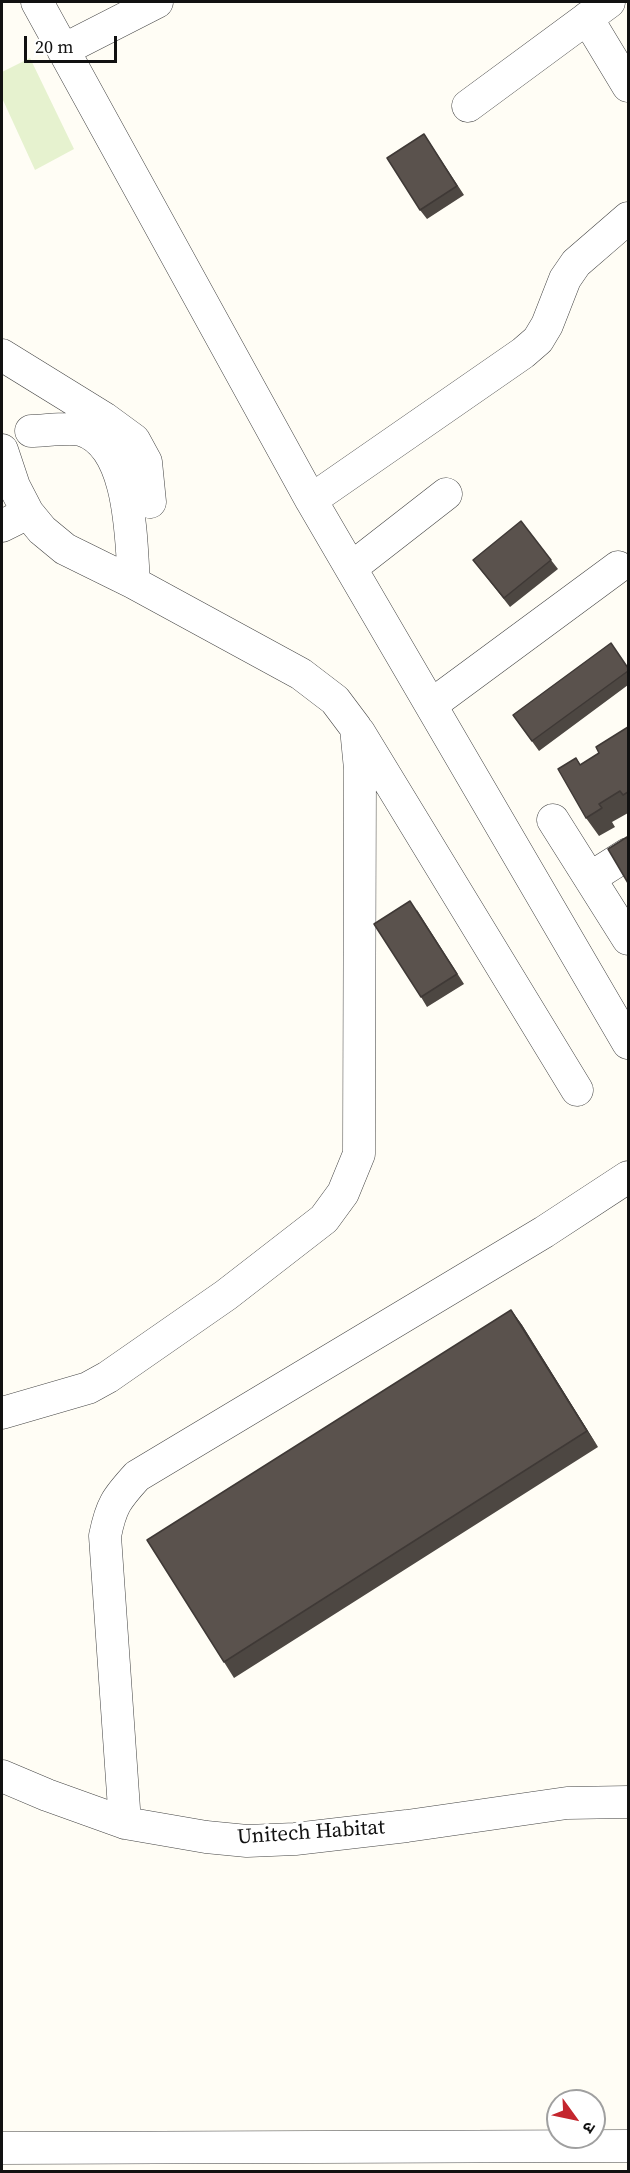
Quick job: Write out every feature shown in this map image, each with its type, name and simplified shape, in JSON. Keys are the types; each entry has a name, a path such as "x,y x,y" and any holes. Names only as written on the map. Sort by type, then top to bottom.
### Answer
{"street":[{"path":"37,2 311,500 628,1042"},
{"path":"63,50 157,2"},
{"path":"468,106 598,10 628,86"},
{"path":"311,500 523,353 538,340 548,326 565,279 576,263 628,218"},
{"path":"2,355 104,418 134,440 146,462 150,502"},
{"path":"31,431 81,430 98,439 117,464 130,520 134,583"},
{"path":"2,450 14,486 15,520 42,530 65,549 134,583 301,674 335,700 356,728 577,1090"},
{"path":"351,568 446,494"},
{"path":"431,705 618,567"},
{"path":"2,1413 88,1388 108,1377 226,1295 324,1219 343,1193 358,1154 360,769 356,728"},
{"path":"553,820 628,939"},
{"path":"590,878 628,854"},
{"path":"125,1823 105,1536 111,1509 120,1494 136,1476 544,1232 628,1177"},
{"name":"Unitech Habitat","path":"2,1776 46,1795 125,1823 206,1837 247,1841 295,1839 567,1803 628,1802"},
{"path":"2,2148 628,2146"}],"green space":[{"path":"30,58 74,149 35,170 2,98 2,72"}],"building":[{"path":"424,134 457,186 420,210 387,158"},
{"path":"521,521 551,560 504,598 473,560"},
{"path":"611,643 628,671 532,741 513,715"},
{"path":"628,727 628,792 623,795 620,791 599,804 602,808 586,818 558,769 576,758 580,765 599,753 596,747"},
{"path":"627,837 628,841 628,883 608,849"},
{"path":"410,901 457,974 421,997 374,924"},
{"path":"511,1310 587,1431 224,1662 147,1540"}]}
